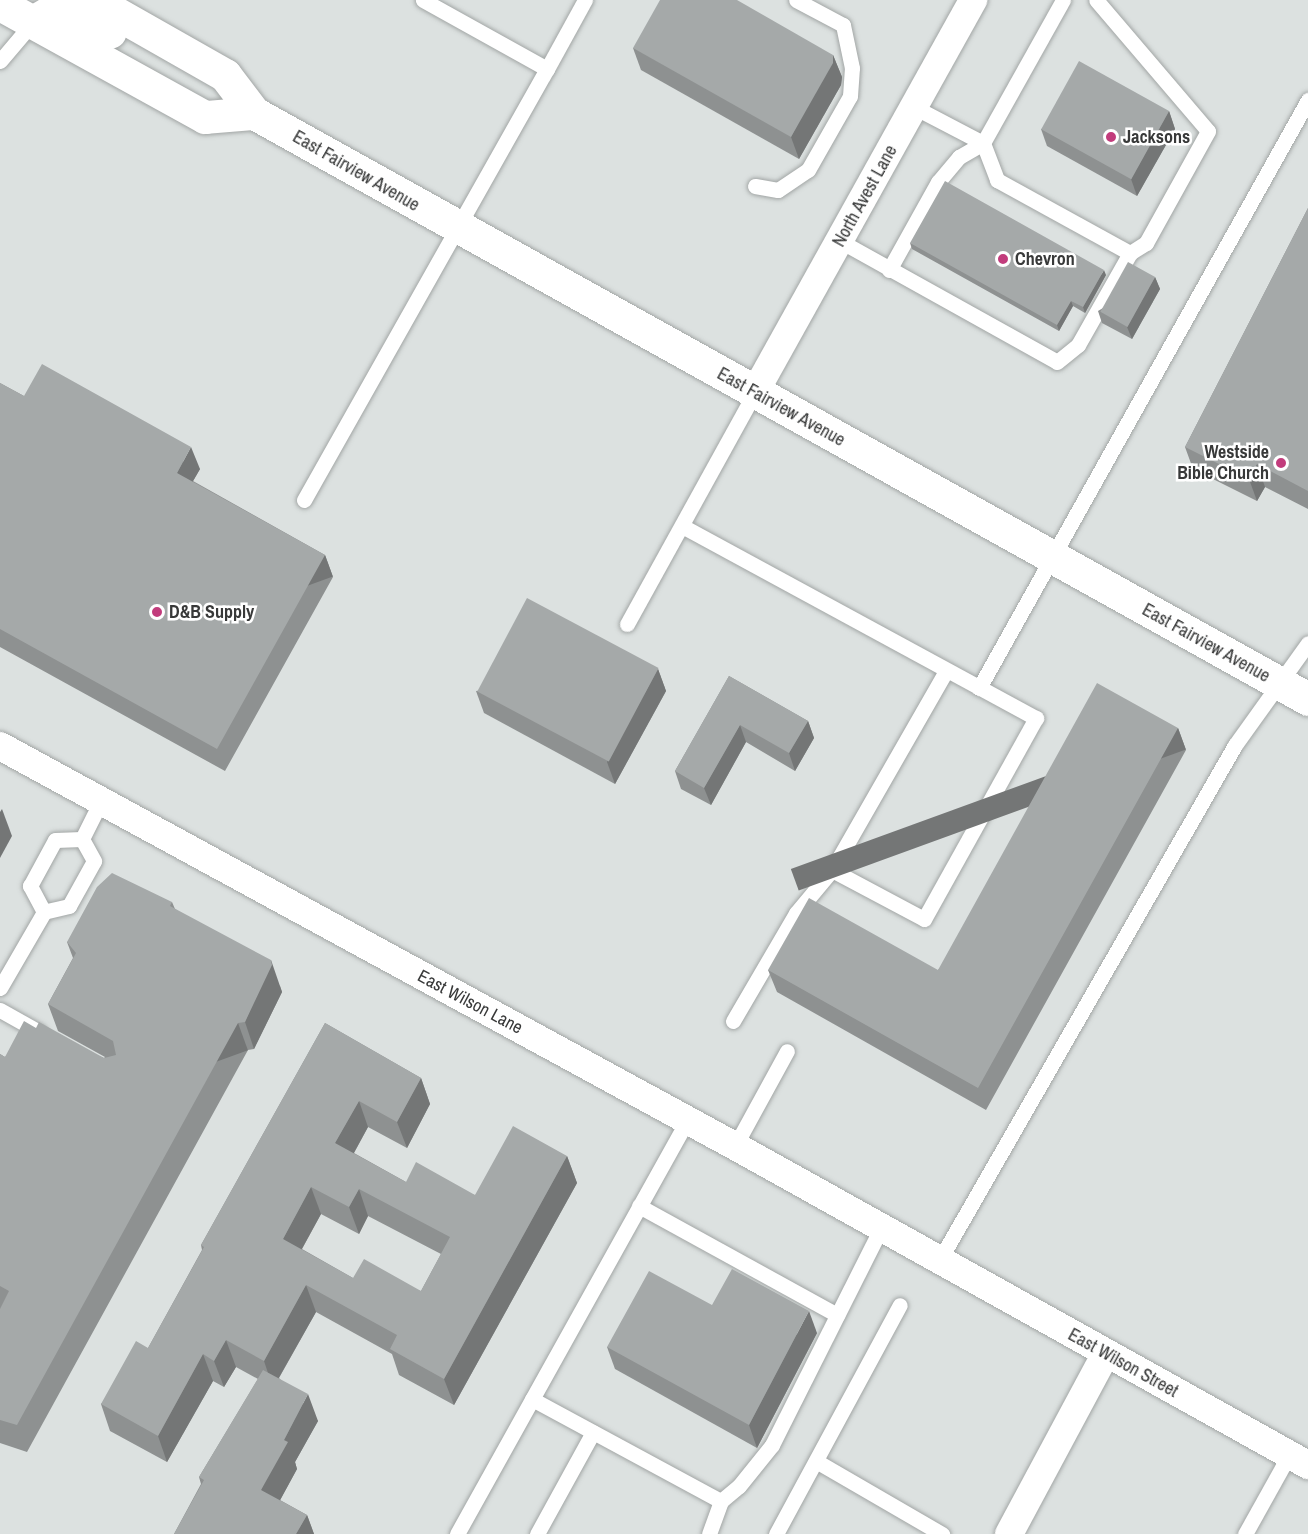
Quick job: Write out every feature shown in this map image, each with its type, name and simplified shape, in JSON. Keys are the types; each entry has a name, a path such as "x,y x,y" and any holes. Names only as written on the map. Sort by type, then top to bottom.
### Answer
{"main road":[{"name":"East Fairview Avenue","path":"93,0 225,75 254,113 458,229 1308,699"},
{"path":"0,4 205,117 254,113"},
{"path":"33,22 60,6 189,78 210,87 232,84"}],"street":[{"name":"North Avest Lane","path":"755,393 973,0"},
{"name":"East Wilson Lane","path":"0,746 735,1146 939,1261"},
{"name":"East Wilson Street","path":"939,1261 1299,1460"},
{"path":"1009,1534 1106,1353"}],"lane":[{"path":"423,0 547,69"},
{"path":"304,500 585,0"},
{"path":"755,186 778,190 794,182 808,170 839,120 850,96 852,68 843,25 796,0"},
{"path":"889,270 938,182 959,157 983,142 1063,0"},
{"path":"840,241 1057,362 1078,345 1130,253 1146,243 1208,131 1096,0"},
{"path":"0,61 33,22"},
{"path":"979,688 1050,557 1308,100"},
{"path":"914,107 983,142 998,180 1130,253"},
{"path":"627,624 755,393"},
{"path":"682,526 1036,718 924,919 832,870"},
{"path":"939,1261 1235,745 1277,682 1308,643"},
{"path":"734,1021 796,913 832,870 946,671"},
{"path":"82,839 101,801"},
{"path":"44,912 30,886 55,840 82,839"},
{"path":"0,988 44,912 69,906 94,861 82,839"},
{"path":"0,1010 57,1042"},
{"path":"735,1146 788,1051"},
{"path":"457,1534 687,1120"},
{"path":"639,1206 837,1315"},
{"path":"709,1534 721,1501 772,1445 881,1228"},
{"path":"776,1534 900,1305"},
{"path":"532,1399 721,1501"},
{"path":"537,1534 593,1432"},
{"path":"1245,1534 1299,1460"},
{"path":"816,1461 942,1534"}],"building":[{"path":"660,0 737,0 833,55 833,63 791,137 633,48"},
{"name":"Jacksons","path":"1079,61 1169,111 1131,179 1041,129"},
{"name":"Chevron","path":"945,181 1104,270 1083,307 1071,301 1057,325 910,243"},
{"path":"1308,208 1308,491 1257,464 1249,479 1185,447"},
{"path":"1128,262 1155,277 1127,327 1100,312"},
{"name":"D&B Supply","path":"42,364 191,447 177,473 325,555 217,749 0,629 0,383 24,396"},
{"path":"527,598 659,668 609,762 477,692"},
{"path":"729,676 808,721 789,753 740,725 704,788 675,771"},
{"path":"1097,683 1178,728 978,1088 768,970 809,898 938,970"},
{"path":"112,873 172,902 170,906 271,960 272,965 245,1022 238,1023 17,1425 0,1420 0,1309 9,1291 0,1286 0,1054 5,1057 24,1021 36,1028 39,1022 104,1058 116,1055 113,1041 48,1004 76,953 67,942 97,887"},
{"path":"325,1023 421,1078 397,1122 359,1101 335,1143 406,1182 416,1162 475,1195 513,1126 567,1156 444,1379 390,1349 397,1335 306,1285 264,1361 226,1340 214,1361 203,1354 158,1436 101,1404 136,1341 148,1348 204,1247 201,1245","holes":["311,1187 349,1207 359,1189 450,1237 421,1291 364,1259 353,1278 283,1239"]},
{"path":"732,1269 809,1311 749,1425 607,1347 649,1271 712,1305"},
{"path":"263,1370 308,1394 284,1440 288,1442 261,1490 307,1515 296,1534 174,1534 204,1480 199,1477"}],"place":[{"name":"Jacksons","path":"1111,137"},
{"name":"Chevron","path":"1003,259"},
{"name":"Westside Bible Church","path":"1281,463"},
{"name":"D&B Supply","path":"157,612"}]}
